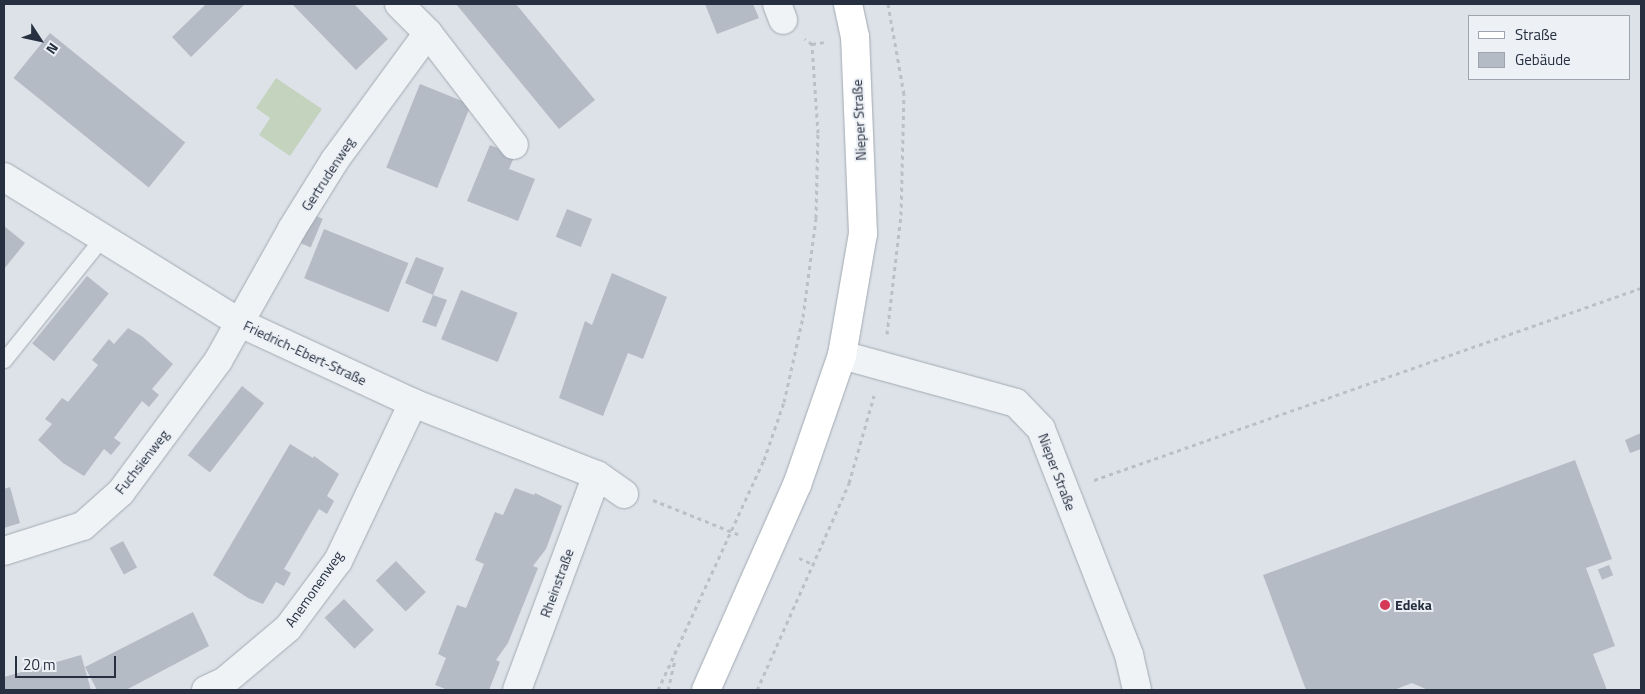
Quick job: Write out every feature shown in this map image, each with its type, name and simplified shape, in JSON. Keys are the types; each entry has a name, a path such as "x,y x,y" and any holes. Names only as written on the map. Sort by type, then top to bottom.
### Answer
{"street":[{"path":"399,4 428,33 514,145"},
{"name":"Nieper Straße","path":"706,690 797,485 842,355 863,234 855,46 848,4"},
{"name":"Gertrudenweg","path":"240,323 335,160 428,33"},
{"name":"Friedrich-Ebert-Straße","path":"4,177 240,323 413,403 597,475 624,494"},
{"name":"Fuchsienweg","path":"4,551 83,526 121,492 218,361 240,323"},
{"name":"Nieper Straße","path":"842,355 1016,402 1041,429 1129,654 1137,690"},
{"name":"Anemonenweg","path":"206,690 225,681 288,628 338,561 413,403"},
{"name":"Rheinstraße","path":"518,690 597,475"}],"lane":[{"path":"4,360 102,238"}],"path":[{"path":"658,690 733,532 764,460 784,402 803,317 816,209 818,133 812,44"},
{"path":"1064,490 1641,288"},
{"path":"624,494 651,500 815,565"},
{"path":"668,690 676,655"}],"green space":[{"path":"276,78 322,109 290,156 259,135 270,118 256,108"}],"building":[{"path":"206,4 245,4 191,57 172,37"},
{"path":"292,4 354,4 388,39 356,70"},
{"path":"456,4 516,4 595,100 559,129"},
{"path":"705,4 753,4 759,18 717,34"},
{"path":"50,33 185,143 149,188 13,78"},
{"path":"420,84 471,105 437,188 386,167"},
{"path":"490,145 515,155 509,169 535,179 518,221 467,201"},
{"path":"567,209 592,219 581,247 556,237"},
{"path":"309,213 323,219 311,247 297,242"},
{"path":"4,226 25,243 4,269"},
{"path":"324,229 408,263 389,312 304,278"},
{"path":"416,257 444,268 433,295 405,283"},
{"path":"612,273 667,297 643,359 628,353 603,416 559,398 585,321 592,325"},
{"path":"87,276 109,294 54,361 32,344"},
{"path":"461,290 518,313 498,362 441,339"},
{"path":"433,295 447,300 436,327 422,322"},
{"path":"128,328 143,337 173,364 152,389 159,395 149,407 142,401 114,438 121,443 111,455 104,449 84,476 63,463 38,440 52,424 45,419 62,398 68,402 98,365 92,360 109,339 114,344"},
{"path":"242,386 264,403 210,473 188,455"},
{"path":"1641,433 1641,449 1630,453 1625,440"},
{"path":"290,444 313,458 314,456 339,474 327,496 334,501 327,514 319,509 284,569 291,573 284,586 276,582 263,604 248,598 213,575"},
{"path":"1575,460 1612,559 1586,568 1615,646 1593,654 1607,690 1428,690 1412,683 1394,690 1306,690 1263,575"},
{"path":"10,487 20,523 4,528 4,489"},
{"path":"515,488 534,495 535,493 562,506 546,549 533,566 538,568 508,643 496,660 500,662 489,690 448,690 435,685 446,658 438,654 457,605 466,608 484,564 475,560 495,512 503,515"},
{"path":"123,541 137,567 124,575 110,548"},
{"path":"396,561 426,592 406,611 376,580"},
{"path":"1609,565 1613,575 1602,580 1598,569"},
{"path":"344,599 374,630 354,649 325,618"},
{"path":"193,612 209,646 126,690 97,690 85,667"},
{"path":"81,655 91,690 4,690 4,677"}],"place":[{"name":"Edeka","path":"1385,605"}]}
